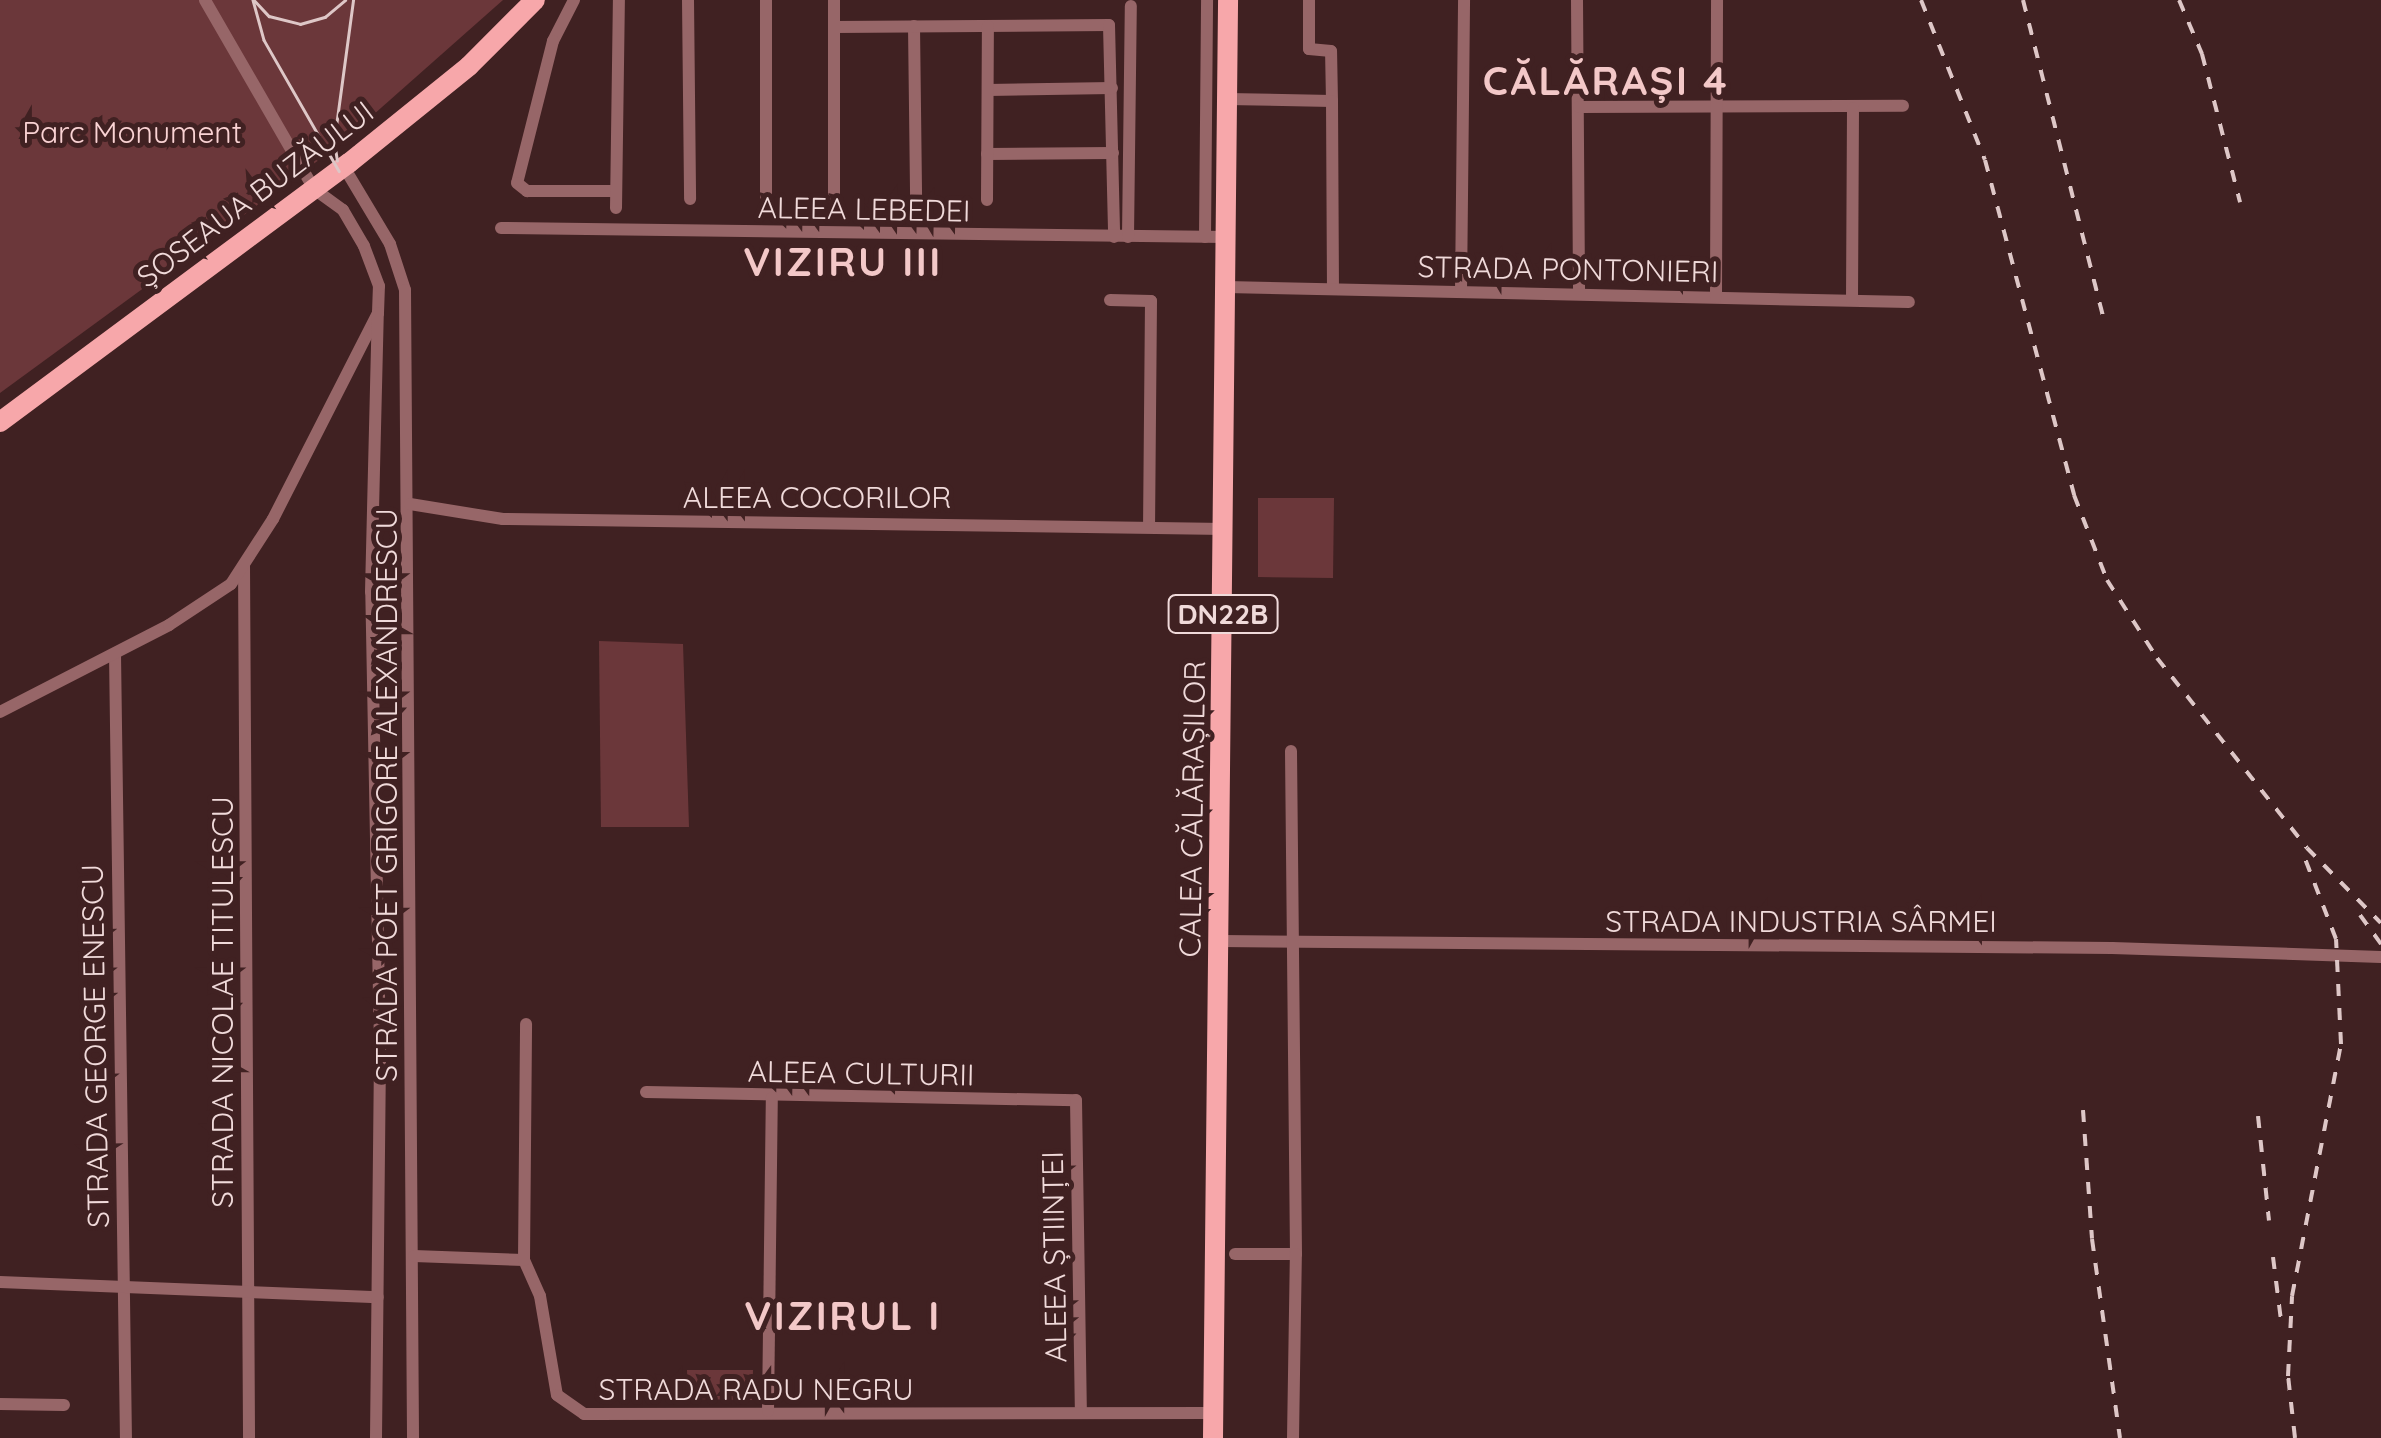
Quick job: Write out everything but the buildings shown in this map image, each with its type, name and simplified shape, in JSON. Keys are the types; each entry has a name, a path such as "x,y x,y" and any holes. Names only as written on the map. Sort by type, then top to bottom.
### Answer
{"main road":[{"name":"ȘOSEAUA BUZĂULUI","path":"0,422 344,167 469,66 535,0"},
{"name":"CALEA CĂLĂRAȘILOR","path":"1213,1438 1226,287 1216,237 1227,100 1228,0"}],"street":[{"name":"STRADA POET GRIGORE ALEXANDRESCU","path":"205,0 314,190 343,210 370,257 378,312 372,573 376,1438"},
{"path":"574,0 554,41 518,183 527,191 616,191"},
{"path":"616,208 618,0"},
{"path":"688,0 690,199"},
{"path":"766,0 766,196"},
{"path":"834,0 834,198"},
{"path":"1207,0 1216,237"},
{"path":"1309,0 1309,49 1331,50 1333,289"},
{"path":"1462,292 1464,0"},
{"path":"1577,0 1579,294"},
{"path":"1716,298 1717,0"},
{"path":"1121,237 1131,6"},
{"path":"835,27 1109,25 1113,153 1121,237"},
{"path":"914,26 916,198"},
{"path":"987,200 988,26"},
{"path":"988,90 1112,88"},
{"path":"1227,100 1332,101"},
{"path":"1578,107 1903,106"},
{"path":"1852,300 1853,108"},
{"path":"987,154 1113,153"},
{"name":"STRADA POET GRIGORE ALEXANDRESCU","path":"344,167 402,272 410,504 412,1438"},
{"name":"ALEEA LEBEDEI","path":"501,228 1216,237"},
{"name":"STRADA PONTONIERI","path":"1226,287 1909,302"},
{"path":"1110,300 1151,302 1149,526"},
{"path":"0,712 212,600 244,565 378,312"},
{"name":"ALEEA COCORILOR","path":"410,504 503,519 1224,529"},
{"name":"STRADA NICOLAE TITULESCU","path":"244,565 249,1438"},
{"name":"STRADA GEORGE ENESCU","path":"115,654 126,1438"},
{"path":"1291,751 1288,1014 1296,1019 1293,1438"},
{"name":"STRADA INDUSTRIA SÂRMEI","path":"1220,940 1289,944 1934,946 2381,957"},
{"path":"414,1256 524,1260 526,1024"},
{"name":"ALEEA CULTURII","path":"646,1092 772,1098 1076,1100"},
{"path":"768,1412 772,1098"},
{"name":"ALEEA ȘTIINȚEI","path":"1076,1100 1081,1413"},
{"path":"1236,1254 1296,1254"},
{"name":"STRADA RADU NEGRU","path":"524,1260 540,1296 553,1382 568,1406 599,1415 1214,1413"},
{"path":"0,1282 378,1297"},
{"path":"0,1404 64,1406"}],"green space":[{"name":"Parc Monument","path":"0,0 503,0 338,146 0,393"},
{"path":"1258,498 1334,498 1333,578 1258,577"},
{"path":"599,641 683,644 689,827 601,827"},
{"path":"687,1370 753,1370 752,1400 688,1399"}],"tram line":[{"path":"253,0 264,40 339,171"},
{"path":"254,0 269,16 300,24 325,17 345,0"},
{"path":"337,161 334,141 353,0"}],"railway":[{"path":"1921,0 1985,160 2074,495 2107,580 2157,658 2307,848 2381,923"},
{"path":"2023,0 2104,320"},
{"path":"2179,0 2202,54 2240,202"},
{"path":"2295,1438 2288,1376 2292,1296 2341,1044 2336,939 2304,856"},
{"path":"2360,915 2381,944"},
{"path":"2083,1110 2092,1239 2120,1438"},
{"path":"2258,1116 2269,1220"},
{"path":"2273,1257 2281,1320"}],"district":[{"name":"CĂLĂRAȘI 4","path":"1606,80"},
{"name":"VIZIRU III","path":"843,261"},
{"name":"VIZIRUL I","path":"843,1315"}]}
